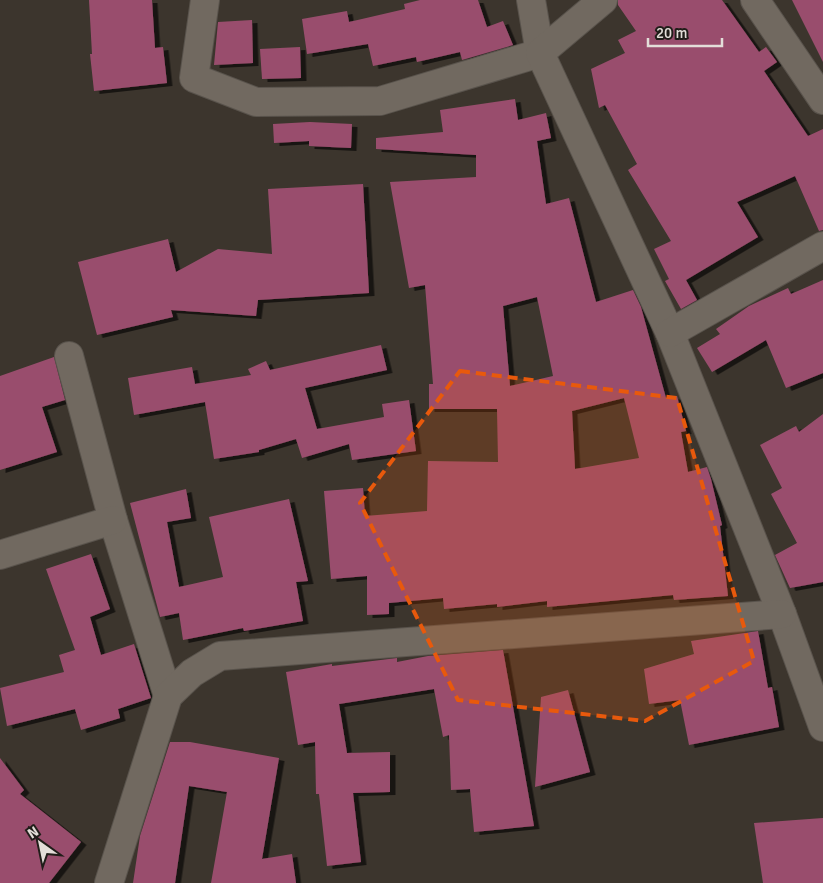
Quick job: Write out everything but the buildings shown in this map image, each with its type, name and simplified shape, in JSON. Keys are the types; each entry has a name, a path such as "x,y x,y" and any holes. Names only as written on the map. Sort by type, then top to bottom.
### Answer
{"street":[{"path":"205,0 194,78 256,102 380,101 540,53 604,0"},
{"path":"531,0 540,53 670,333 782,614 823,727"},
{"path":"755,0 823,100"},
{"path":"670,333 823,246"},
{"path":"69,356 113,520 168,696"},
{"path":"0,555 113,520"},
{"path":"109,883 168,696 192,673 220,656 782,614"}],"highlighted area":[{"path":"460,371 677,398 754,661 645,721 458,700 360,503"}]}
